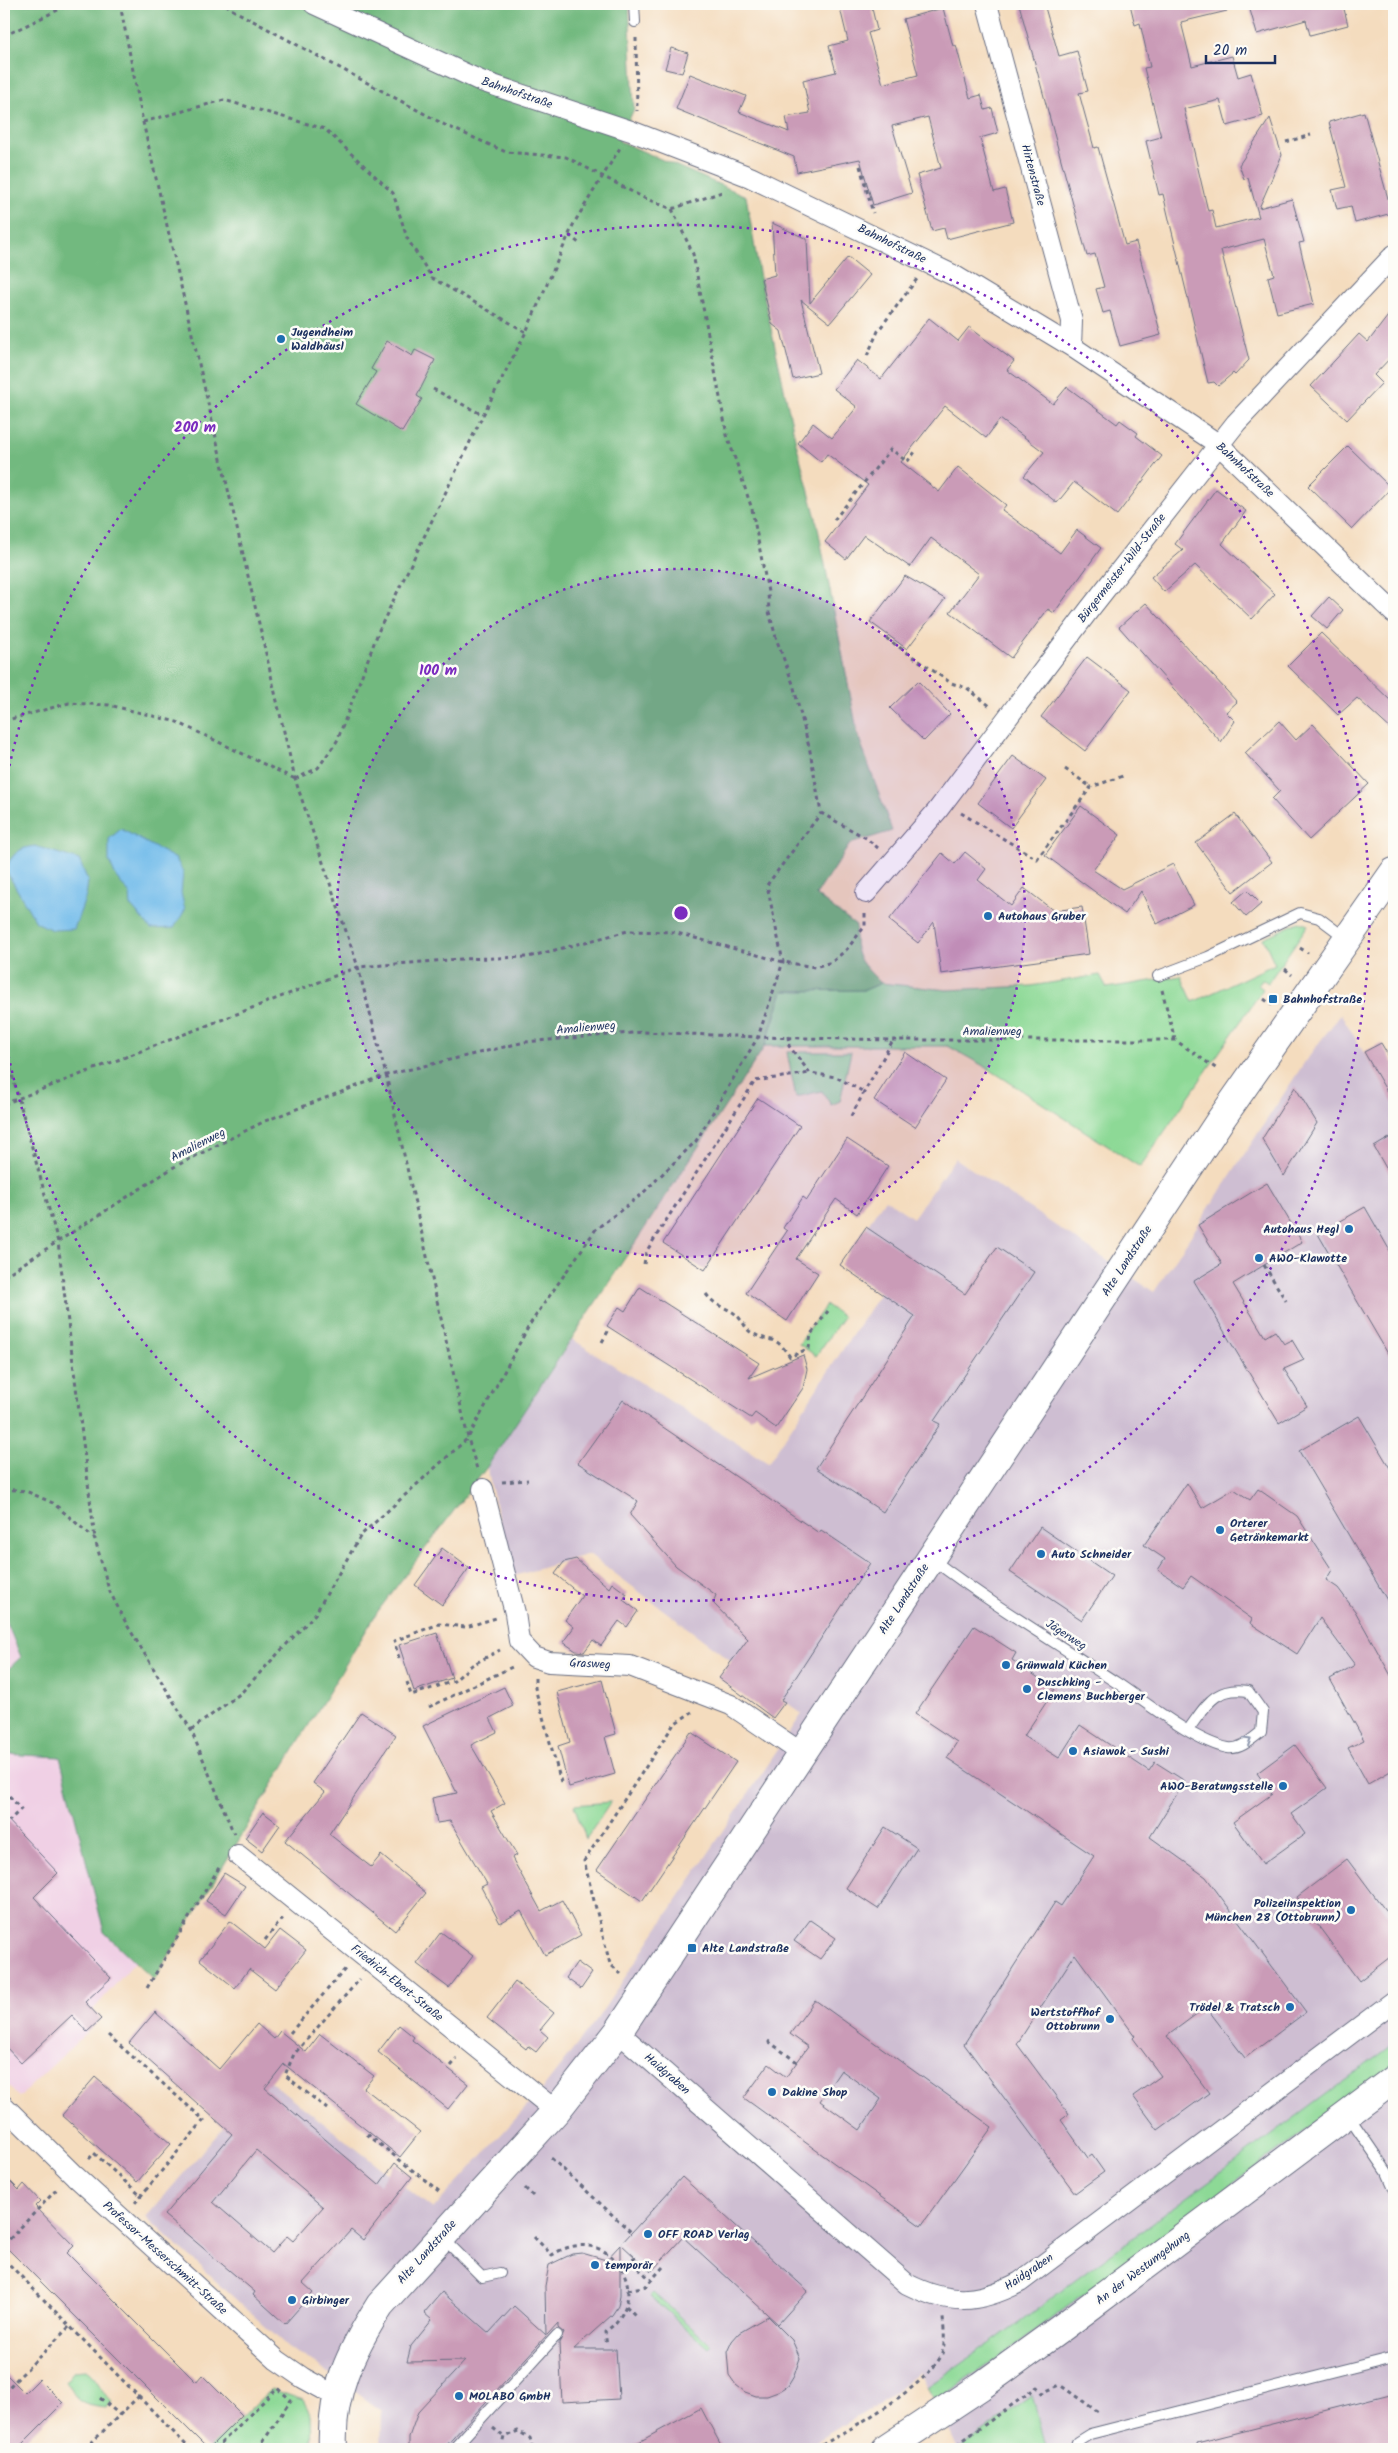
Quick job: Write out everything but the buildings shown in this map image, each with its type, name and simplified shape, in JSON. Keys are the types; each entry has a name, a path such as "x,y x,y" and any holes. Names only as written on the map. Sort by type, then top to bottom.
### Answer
{"main road":[{"name":"Alte Landstraße","path":"333,2449 336,2396 357,2341 380,2305 556,2111 618,2032 1244,1085 1394,872"},
{"name":"An der Westumgehung","path":"886,2449 981,2386 1064,2326 1394,2079"}],"street":[{"name":"Bahnhofstraße","path":"314,4 481,81 631,131 750,177 868,232 956,276 1071,346 1218,444 1394,613"},
{"name":"Hirtenstraße","path":"987,4 1072,321 1071,346"},
{"name":"Bürgermeister-Wild-Straße","path":"866,893 944,802 1218,444 1293,360 1394,255"},
{"path":"491,1485 519,1641 534,1657"},
{"name":"Grasweg","path":"534,1657 548,1662 630,1666 731,1706 803,1754"},
{"name":"Friedrich-Ebert-Straße","path":"235,1860 296,1902 556,2111"},
{"name":"Haidgraben","path":"618,2032 907,2284 942,2298 967,2300 988,2296 1020,2282 1394,2001"},
{"name":"Professor-Messerschmitt-Straße","path":"4,2106 75,2176 277,2360 303,2378 336,2396"}],"lane":[{"path":"634,4 635,22"},
{"path":"1158,976 1208,957 1300,913 1319,918 1347,940"},
{"name":"Jägerweg","path":"931,1558 954,1576 1188,1730 1211,1744 1231,1748 1245,1744 1262,1732 1263,1712 1248,1692 1233,1689 1211,1699 1188,1730"},
{"path":"1347,2114 1391,2170 1394,2188"},
{"path":"441,2236 482,2277 500,2273"},
{"path":"456,2446 557,2335"},
{"path":"1075,2449 1077,2442 1090,2434 1394,2357"}],"path":[{"path":"4,36 70,4"},
{"path":"120,4 143,122 295,779 358,967 386,1075 468,1438 491,1485 528,1480"},
{"path":"226,4 445,126 506,152 566,157 644,198 672,209 730,190 745,191 750,177"},
{"path":"295,779 318,768 337,740 379,630 483,415 526,332 574,223 631,131 639,99 635,22"},
{"path":"143,122 224,100 325,129 393,193 407,238 432,278 526,332"},
{"path":"1286,142 1311,135"},
{"path":"860,166 874,215 868,232"},
{"path":"191,1730 241,1693 315,1614 361,1535 468,1438 530,1324 596,1229 641,1195 696,1142 758,1037 783,962 767,884 821,814 803,722 769,612 768,592 752,510 727,435 693,254 672,209"},
{"path":"569,235 580,244"},
{"path":"867,356 878,331 930,263"},
{"path":"434,389 483,415"},
{"path":"834,520 892,449 907,462 915,452"},
{"path":"886,638 951,683 966,688 1007,719"},
{"path":"4,721 69,703 109,705 177,722 295,779"},
{"path":"1065,769 1091,787"},
{"path":"944,802 1037,859 1091,787 1123,776"},
{"path":"821,814 866,838 894,861"},
{"path":"4,1104 358,967 461,959 528,957 628,931 672,932 783,962 815,967 832,962 847,949 865,926 866,893"},
{"path":"1158,976 1175,1040 1217,1068"},
{"name":"Amalienweg","path":"4,1276 174,1166 265,1121 386,1075 525,1042 643,1032 893,1040 1175,1040"},
{"path":"788,1036 789,1046 810,1073"},
{"path":"851,1116 893,1040"},
{"path":"4,1045 58,1242 95,1539 109,1590 126,1625 191,1730 235,1860 147,1988"},
{"path":"644,1264 646,1252 755,1082 810,1073 836,1077 864,1092"},
{"path":"1264,1265 1286,1301"},
{"path":"706,1294 713,1303 732,1312 741,1319 745,1329 779,1342 790,1357 809,1348 811,1334 828,1311"},
{"path":"602,1342 610,1328"},
{"path":"4,1489 26,1491 53,1502 95,1539"},
{"path":"399,1658 394,1641 439,1624 466,1627 515,1613"},
{"path":"407,1682 411,1696 454,1681 472,1665 519,1641"},
{"path":"429,1707 534,1657 535,1688 561,1782"},
{"path":"621,1974 610,1964 584,1861 674,1724 695,1710"},
{"path":"4,1790 21,1809 9,1821"},
{"path":"265,1940 296,1902"},
{"path":"327,2109 285,2075 294,2054 373,1964"},
{"path":"290,2033 344,1970"},
{"path":"108,2035 204,2120 121,2218"},
{"path":"768,2041 797,2062"},
{"path":"367,2134 440,2192"},
{"path":"75,2176 94,2153 141,2196"},
{"path":"551,2158 631,2232"},
{"path":"4,2245 59,2188"},
{"path":"525,2188 534,2196"},
{"path":"534,2237 552,2254 568,2246 586,2245 604,2251 619,2263 624,2272 628,2290 626,2306 617,2321 605,2332 607,2346"},
{"path":"631,2262 635,2257"},
{"path":"4,2259 190,2449"},
{"path":"619,2263 631,2262 649,2278"},
{"path":"628,2290 646,2286 663,2267"},
{"path":"815,2449 904,2393 940,2357 944,2342 942,2298"},
{"path":"626,2306 635,2315"},
{"path":"4,2392 70,2326"},
{"path":"951,2449 1037,2387 1042,2393 1060,2385 1100,2412 1107,2431"},
{"path":"215,2449 277,2388 291,2400 258,2449"},
{"path":"85,2449 139,2396"},
{"path":"100,2398 120,2415"},
{"path":"501,2449 503,2436 513,2432 522,2432 530,2438 533,2449"}],"shaded area":[{"path":"1341,1014 1394,1103 1394,2449 959,2449 919,2372 878,2405 802,2449 381,2449 382,2411 315,2363 290,2349 146,2217 266,2078 433,2209 541,2091 597,2019 802,1714 589,1554 511,1577 487,1467 572,1339 768,1463 880,1293 840,1265 885,1199 913,1218 955,1158 1154,1292 1308,1057"},
{"path":"4,1616 21,1657 4,1673"},
{"path":"4,1754 60,1757 104,1932 135,1962 93,2010 101,2019 19,2097 4,2082"}],"green space":[{"path":"4,4 629,4 634,109 619,141 746,196 760,278 796,443 816,518 858,735 892,831 850,844 816,895 856,926 855,945 857,952 863,964 881,983 865,990 783,991 765,1046 487,1467 378,1611 154,1980 104,1932 60,1757 4,1754 4,1673 21,1657 4,1616"},
{"path":"1299,922 1308,925 1268,983 1262,979 1258,985 1263,989 1140,1167 989,1069 948,1046 765,1046 783,991 865,990 881,983 947,990 1031,986 1100,975 1107,988 1181,976 1193,1002 1275,964 1263,938"},
{"path":"787,1052 851,1052 840,1101 831,1105 822,1091 796,1097"},
{"path":"826,1305 843,1317 816,1356 799,1344"},
{"path":"611,1802 586,1839 574,1805"},
{"path":"1394,2044 1394,2064 1005,2353 935,2401 927,2387 996,2339"},
{"path":"653,2293 711,2345 708,2348 650,2296"},
{"path":"86,2370 94,2377 112,2402 107,2408 92,2406 82,2402 77,2398 66,2381 74,2371"},
{"path":"271,2389 303,2400 311,2415 312,2449 209,2449"},
{"path":"1032,2396 1047,2449 960,2449"}],"water":[{"path":"121,829 176,859 183,872 181,893 185,910 174,928 151,929 131,906 130,894 116,877 109,861 109,839"},
{"path":"35,846 79,860 88,881 86,896 74,929 52,930 36,922 5,869 20,850"}],"place":[{"name":"Jugendheim Waldhäusl","path":"281,339"},
{"name":"Autohaus Gruber","path":"988,916"},
{"name":"Bahnhofstraße","path":"1273,999"},
{"name":"Autohaus Hegl","path":"1349,1229"},
{"name":"AWO-Klawotte","path":"1259,1258"},
{"name":"Orterer Getränkemarkt","path":"1220,1530"},
{"name":"Auto Schneider","path":"1041,1554"},
{"name":"Grünwald Küchen","path":"1006,1665"},
{"name":"Duschking - Clemens Buchberger","path":"1027,1689"},
{"name":"Asiawok - Sushi","path":"1073,1751"},
{"name":"AWO-Beratungsstelle","path":"1283,1786"},
{"name":"Polizeiinspektion München 28 (Ottobrunn)","path":"1351,1910"},
{"name":"Alte Landstraße","path":"692,1948"},
{"name":"Trödel & Tratsch","path":"1290,2007"},
{"name":"Wertstoffhof Ottobrunn","path":"1110,2019"},
{"name":"Dakine Shop","path":"772,2092"},
{"name":"OFF ROAD Verlag","path":"648,2234"},
{"name":"temporär","path":"595,2265"},
{"name":"Girbinger","path":"292,2300"},
{"name":"MOLABO GmbH","path":"459,2396"}]}
